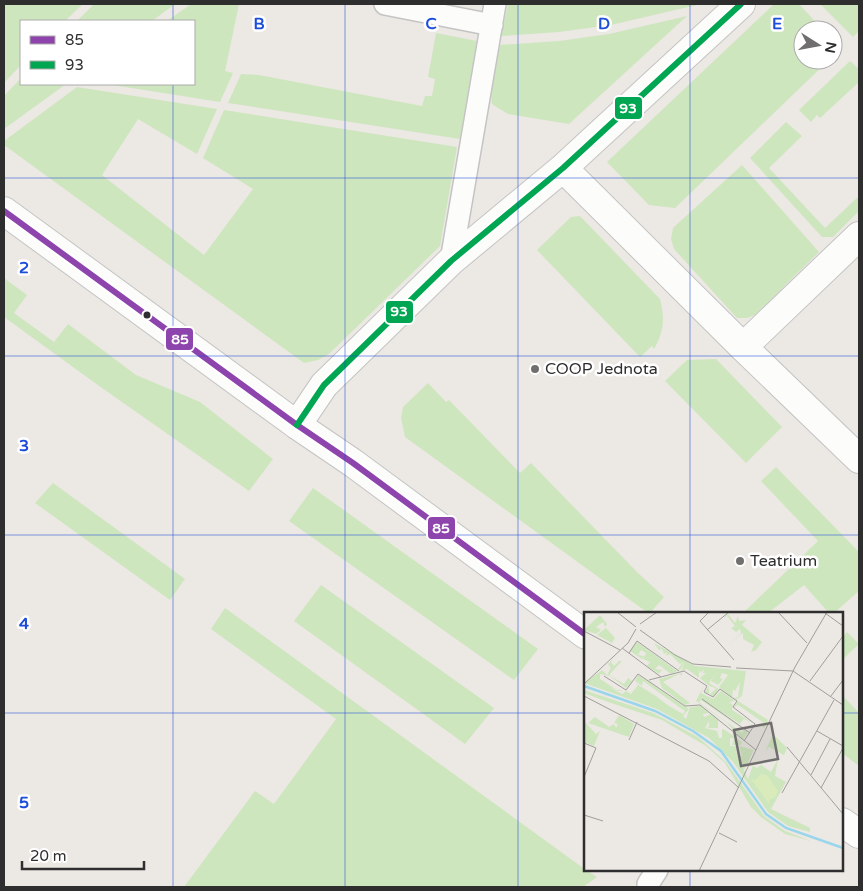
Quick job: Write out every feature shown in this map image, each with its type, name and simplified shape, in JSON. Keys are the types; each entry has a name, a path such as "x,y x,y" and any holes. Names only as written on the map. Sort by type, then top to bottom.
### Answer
{"street":[{"path":"297,425 324,385 450,262 563,168 740,4"},
{"path":"563,168 859,459"},
{"path":"4,211 584,634"},
{"path":"743,347 855,248"},
{"path":"843,823 859,834"}],"lane":[{"path":"385,4 492,25"},
{"path":"450,262 495,4"}],"green space":[{"path":"4,4 83,4 66,20 20,20 20,66 4,83"},
{"path":"94,4 175,4 153,20 78,20"},
{"path":"191,4 239,4 225,71 233,73 220,102 112,85 195,85 195,20 168,20"},
{"path":"508,4 701,4 611,25 559,32 501,36"},
{"path":"774,4 799,4 814,20 793,20 793,70 819,70 675,208 649,205 607,162"},
{"path":"820,4 859,4 859,31 853,37 843,27 843,20 836,20"},
{"path":"687,16 569,124 508,114 492,104 491,95 500,45 559,41 609,34"},
{"path":"436,33 477,41 460,139 228,103 241,74 259,75 422,106 425,96 432,96 435,79 428,77"},
{"path":"850,61 859,69 859,82 820,118 817,115 811,122 799,110 841,70 843,70"},
{"path":"20,79 20,85 65,85 4,129 4,96"},
{"path":"77,87 217,109 197,154 138,119 102,175 204,255 253,189 203,158 224,110 457,147 440,246 329,354 318,360 304,363 4,145 4,141"},
{"path":"786,122 802,136 769,168 825,228 859,196 859,211 833,237 822,237 750,158"},
{"path":"742,165 819,252 755,315 747,318 737,318 674,249 671,239 673,228"},
{"path":"580,216 660,299 663,313 662,331 654,349 652,346 640,357 537,250 571,217"},
{"path":"4,278 27,295 14,313 54,342 68,324 136,375 200,402 273,459 249,491 4,317"},
{"path":"716,359 782,427 746,463 665,381 687,360"},
{"path":"428,383 446,402 449,400 520,473 531,463 638,573 664,597 651,612 647,612 405,437 401,418 403,407"},
{"path":"776,467 859,552 859,591 835,612 828,612 804,585 769,612 744,612 818,541 761,481"},
{"path":"53,483 185,579 170,600 35,503"},
{"path":"313,488 538,649 514,680 289,521"},
{"path":"321,585 494,708 465,744 294,621"},
{"path":"225,608 584,869 584,871 597,877 583,887 184,887 255,791 274,804 336,719 211,629"},
{"path":"847,632 859,644 843,659 843,637"},
{"path":"843,696 859,713 859,766 843,754"}],"transit line":[{"name":"93","path":"297,425 324,385 451,261 563,168 741,4"},
{"name":"85","path":"4,211 297,425 353,463 584,634"}],"place":[{"name":"COOP Jednota","path":"535,369"},
{"name":"Teatrium","path":"740,561"}]}
